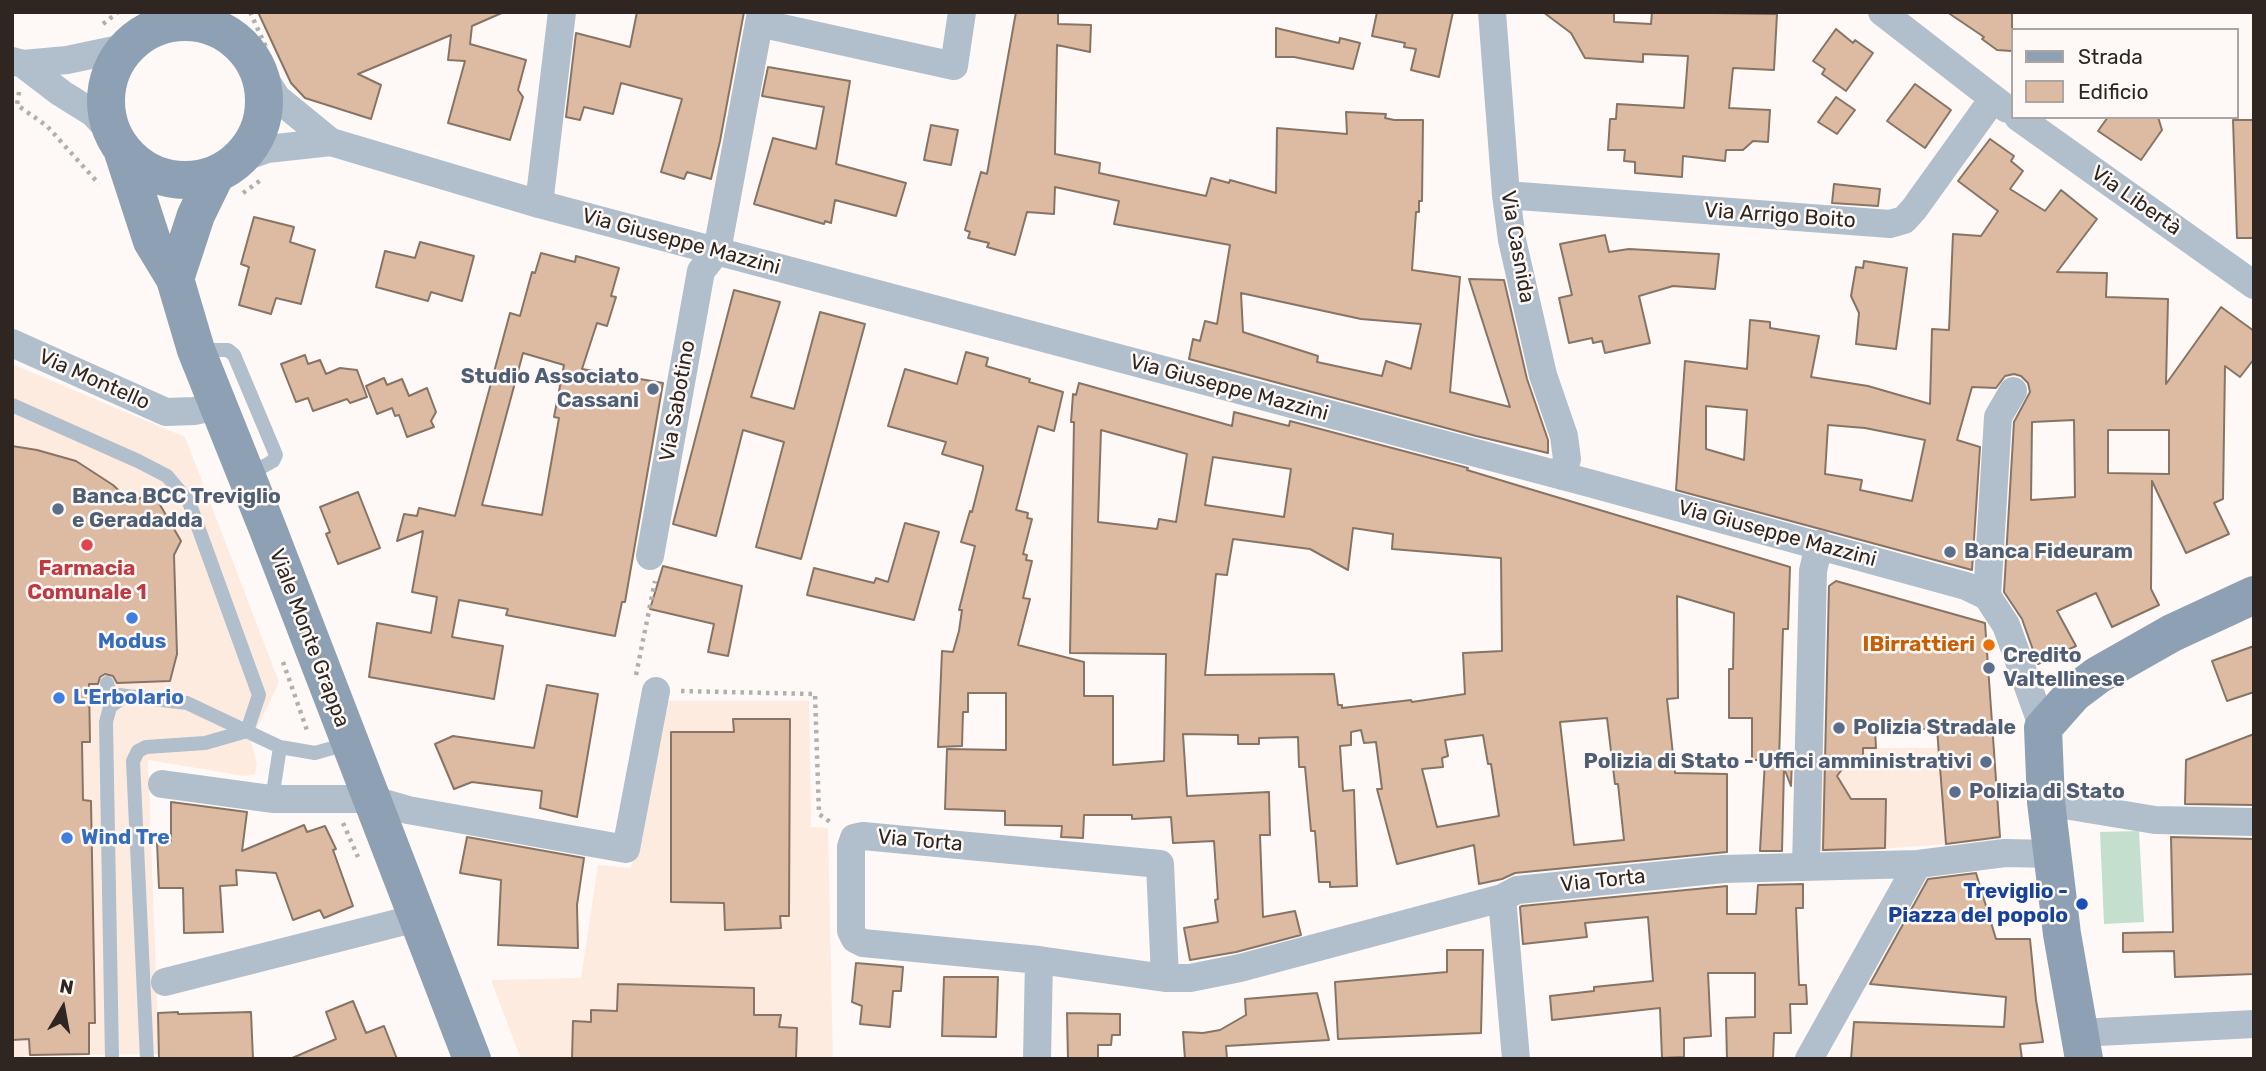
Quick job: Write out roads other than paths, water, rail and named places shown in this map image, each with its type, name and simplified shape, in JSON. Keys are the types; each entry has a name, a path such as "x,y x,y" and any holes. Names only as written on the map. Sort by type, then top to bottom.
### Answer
{"main road":[{"path":"148,12 112,66 105,91 105,112 117,141 146,171 166,179 239,178"},
{"path":"175,279 196,215 239,178 262,120 264,94 253,61 231,12"},
{"path":"126,47 141,34 160,25 185,21 209,25 232,36 253,61"},
{"name":"Viale Monte Grappa","path":"117,141 152,241 175,279 196,350 472,1059"},
{"path":"2081,1046 2052,854 2046,802 2043,728 2074,692 2098,675 2172,633 2254,595"}],"street":[{"path":"539,204 562,12"},
{"path":"760,17 954,66 962,12"},
{"name":"Via Casnida","path":"1492,12 1512,240 1543,375 1564,436 1567,459 1562,476"},
{"path":"1882,12 2003,106"},
{"name":"Via Sabotino","path":"650,556 701,271 716,251 760,17"},
{"path":"18,62 67,60 126,47"},
{"name":"Via Giuseppe Mazzini","path":"253,61 276,98 331,142 539,204 1819,544 1966,586 1987,596"},
{"path":"18,62 93,113 117,141"},
{"name":"Via Arrigo Boito","path":"1506,195 1889,224 1904,220 2003,106"},
{"name":"Via Libertà","path":"2021,119 2254,285"},
{"name":"Via Giuseppe Mazzini","path":"239,178 267,149 331,142"},
{"name":"Via Montello","path":"12,343 166,412 194,411 219,406"},
{"path":"2013,391 1998,416 1987,596 2006,625 2043,728"},
{"path":"1806,867 1813,571 1819,544"},
{"path":"162,784 272,799 370,799 408,810 626,849 656,691"},
{"path":"2046,802 2155,820 2254,822"},
{"name":"Via Torta","path":"1166,978 1160,864 863,836 854,838 851,847 851,931 855,939 863,943 1039,960 1166,978 1190,978 1240,968 1502,898 1517,890 1723,869 1918,864 2005,853 2052,854"},
{"path":"1809,1059 1918,864"},
{"path":"1502,898 1516,1059"},
{"path":"165,982 417,918"},
{"path":"1037,1059 1039,960"},
{"path":"2081,1046 2254,1024"}],"lane":[{"path":"196,350 228,351 234,355 276,455 273,461 247,476"},
{"path":"12,405 167,476 189,502 259,695 247,731"},
{"path":"107,684 110,694 123,698 160,698 187,703 280,747 315,752 350,743"},
{"path":"112,1059 106,722 110,707 123,698"},
{"path":"147,1059 133,761 138,751 146,747 205,744 247,731"},
{"path":"272,799 280,747"}],"place":[{"name":"Studio Associato Cassani","path":"653,389"},
{"name":"Banca BCC Treviglio e Geradadda","path":"58,509"},
{"name":"Farmacia Comunale 1","path":"87,545"},
{"name":"Banca Fideuram","path":"1950,552"},
{"name":"Modus","path":"132,618"},
{"name":"IBirrattieri","path":"1989,645"},
{"name":"Credito Valtellinese","path":"1989,668"},
{"name":"L'Erbolario","path":"59,698"},
{"name":"Polizia Stradale","path":"1839,728"},
{"name":"Polizia di Stato - Uffici amministrativi","path":"1986,762"},
{"name":"Polizia di Stato","path":"1955,792"},
{"name":"Wind Tre","path":"67,838"},
{"name":"Treviglio - Piazza del popolo","path":"2082,904"}]}
